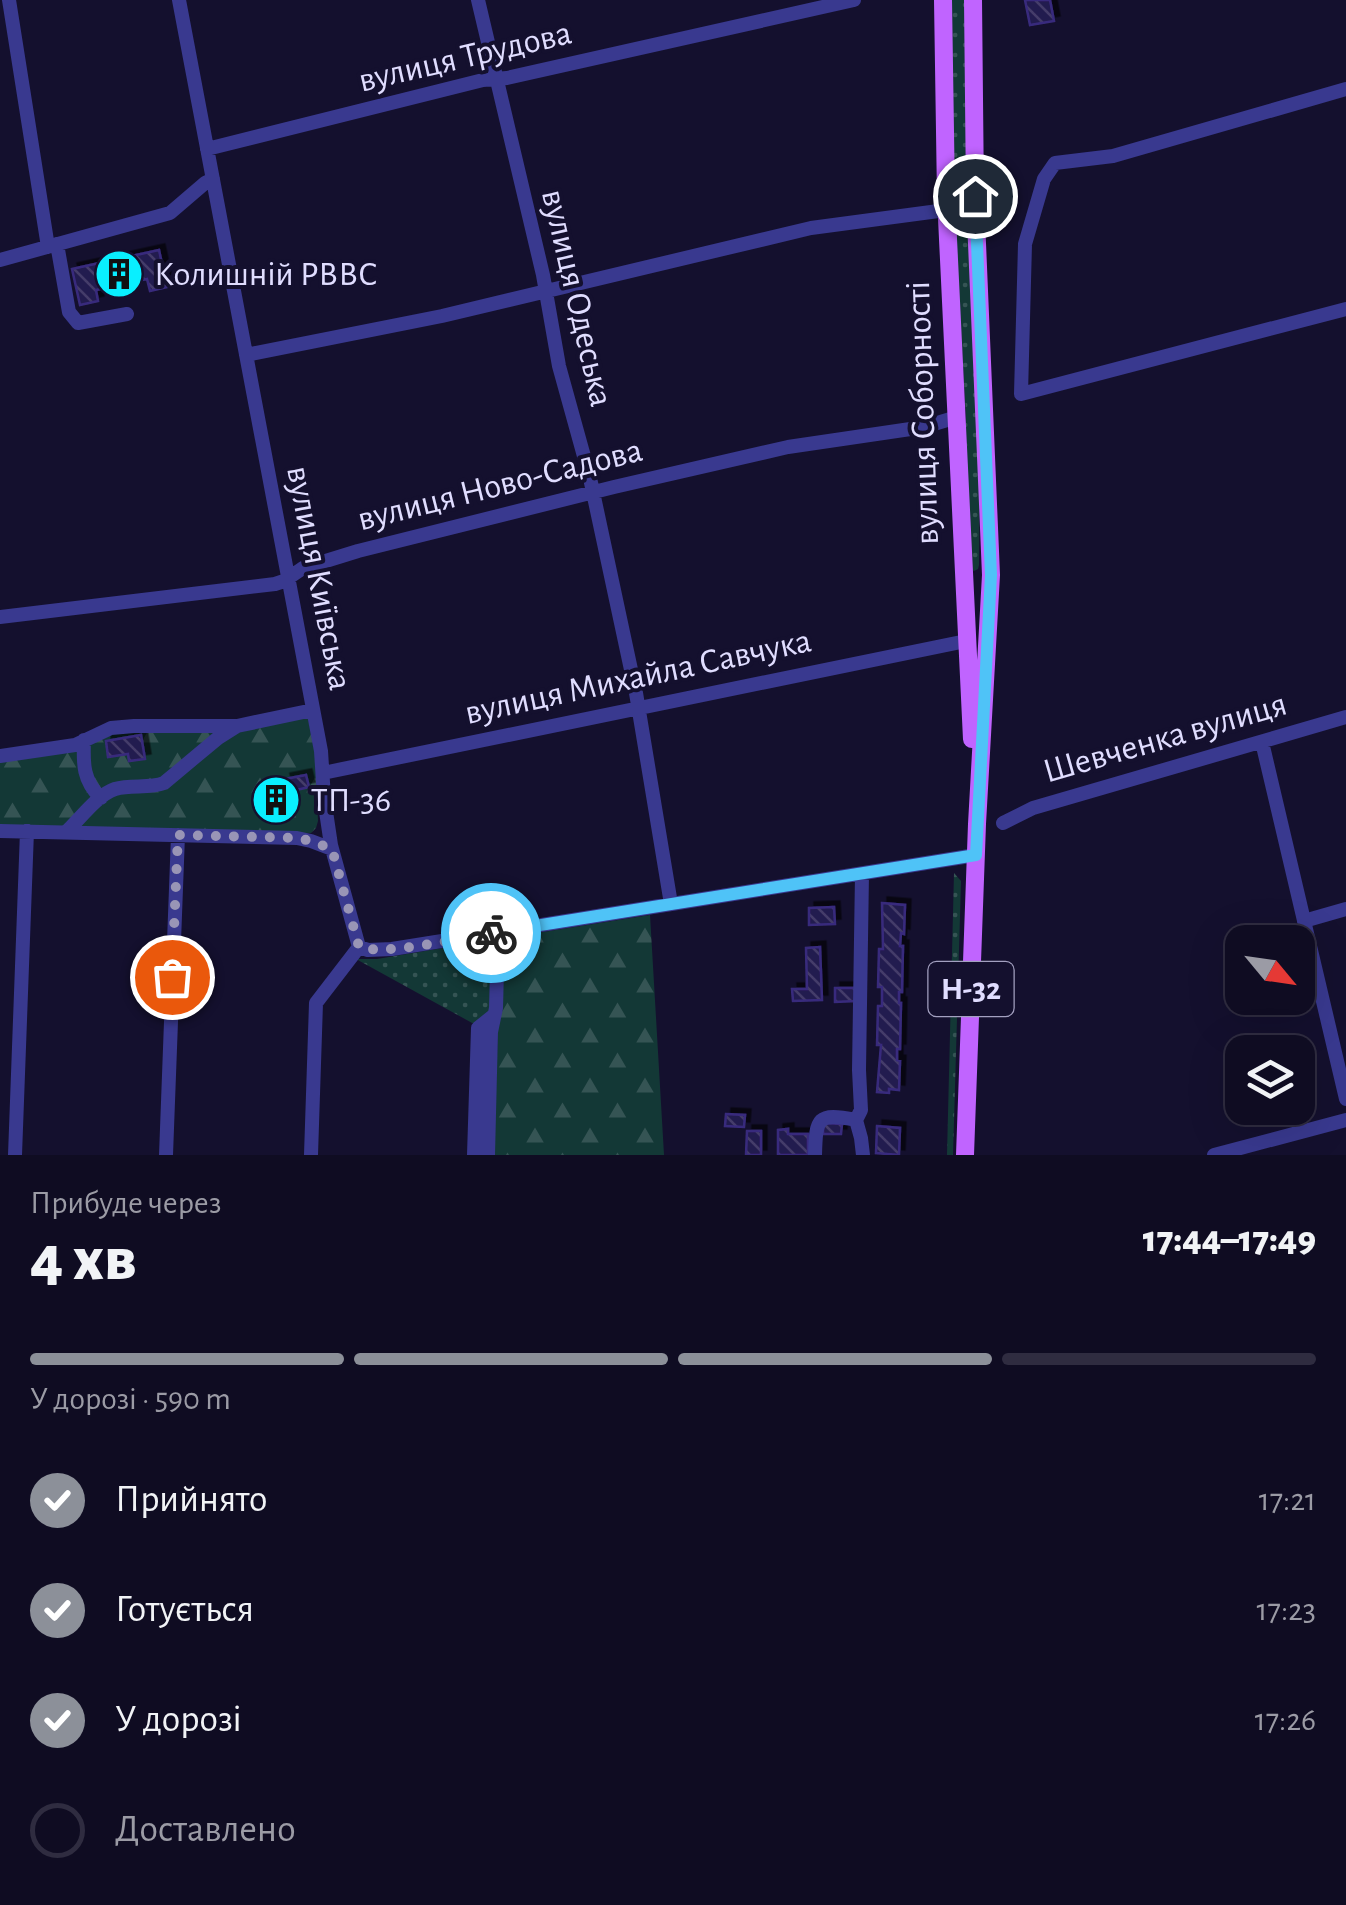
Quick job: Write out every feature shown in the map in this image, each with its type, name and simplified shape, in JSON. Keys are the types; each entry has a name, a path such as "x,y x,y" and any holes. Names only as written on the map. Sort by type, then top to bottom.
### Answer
{"main road":[{"name":"вулиця Соборності","path":"943,0 946,210 976,824 966,1155"},
{"name":"вулиця Соборності","path":"973,0 975,196 991,575 976,824"}],"street":[{"path":"9,0 53,246 70,312 78,323 127,314"},
{"name":"вулиця Київська","path":"179,0 313,710 332,849 359,947"},
{"name":"вулиця Одеська","path":"478,0 546,290 559,366 592,492 638,708 671,904"},
{"name":"вулиця Трудова","path":"208,150 484,80 854,0"},
{"path":"1346,90 1114,156 1055,163 1044,179 1024,244 1021,394 1346,309"},
{"path":"0,260 170,213 213,180"},
{"path":"246,354 442,316 811,228 946,210"},
{"name":"вулиця Ново-Садова","path":"0,617 275,584 303,568 358,551 592,492 788,446 924,427 957,417"},
{"name":"вулиця Михайла Савчука","path":"322,772 966,641"},
{"path":"0,756 75,745 111,728 237,726 313,710"},
{"name":"Шевченка вулиця","path":"1003,823 1034,808 1346,717"},
{"path":"66,832 101,798 114,790 164,783 237,726"},
{"path":"84,740 84,772 101,798"},
{"path":"1262,742 1346,1099"},
{"path":"0,830 297,838 332,849"},
{"path":"15,1155 28,831"},
{"path":"166,1155 178,835"},
{"path":"311,1155 316,1003 359,947 378,951 976,855"},
{"path":"862,874 862,1110 856,1120 863,1155"},
{"path":"1304,921 1346,909"},
{"path":"488,1155 498,932"},
{"path":"474,1155 478,1028 493,1016"},
{"path":"815,1155 818,1122 838,1116 856,1120"},
{"path":"1214,1155 1346,1120"}],"green space":[{"path":"950,0 966,0 980,415 979,565 974,571 967,567 966,416 953,198"},
{"path":"308,718 315,753 318,821 311,833 0,825 0,759 111,731"},
{"path":"954,873 961,881 953,1155 947,1155"},
{"path":"650,915 664,1155 494,1155 498,1024 504,953 512,937"},
{"path":"479,942 492,953 490,1010 474,1024 356,959 377,959"}],"building":[{"path":"1025,0 1050,0 1054,21 1030,25"},
{"name":"Колишній РВВС","path":"159,250 167,287 150,291 147,279 96,290 98,301 80,305 72,269"},
{"path":"141,735 145,759 129,761 128,754 108,757 106,741"},
{"path":"306,775 309,787 288,792 285,779"},
{"path":"882,903 905,905 900,946 899,1090 889,1089 889,1093 877,1092"},
{"path":"834,907 835,924 809,925 809,908"},
{"path":"820,947 822,1000 793,1001 792,989 807,989 806,948"},
{"path":"835,988 856,988 856,1001 835,1002"},
{"path":"726,1114 745,1115 744,1127 725,1126"},
{"path":"823,1123 842,1124 841,1134 823,1134"},
{"path":"877,1126 900,1128 899,1155 876,1153"},
{"path":"788,1129 788,1134 808,1134 808,1155 778,1155 778,1130"},
{"path":"747,1131 761,1131 761,1155 746,1155"}],"way so far":[{"path":"172,977 178,835 297,838 332,849 359,947 368,950 491,933"}],"place":[{"name":"Колишній РВВС","path":"119,274"},
{"name":"ТП-36","path":"276,800"}],"route":[{"path":"491,933 976,855 991,575 975,196"}]}
